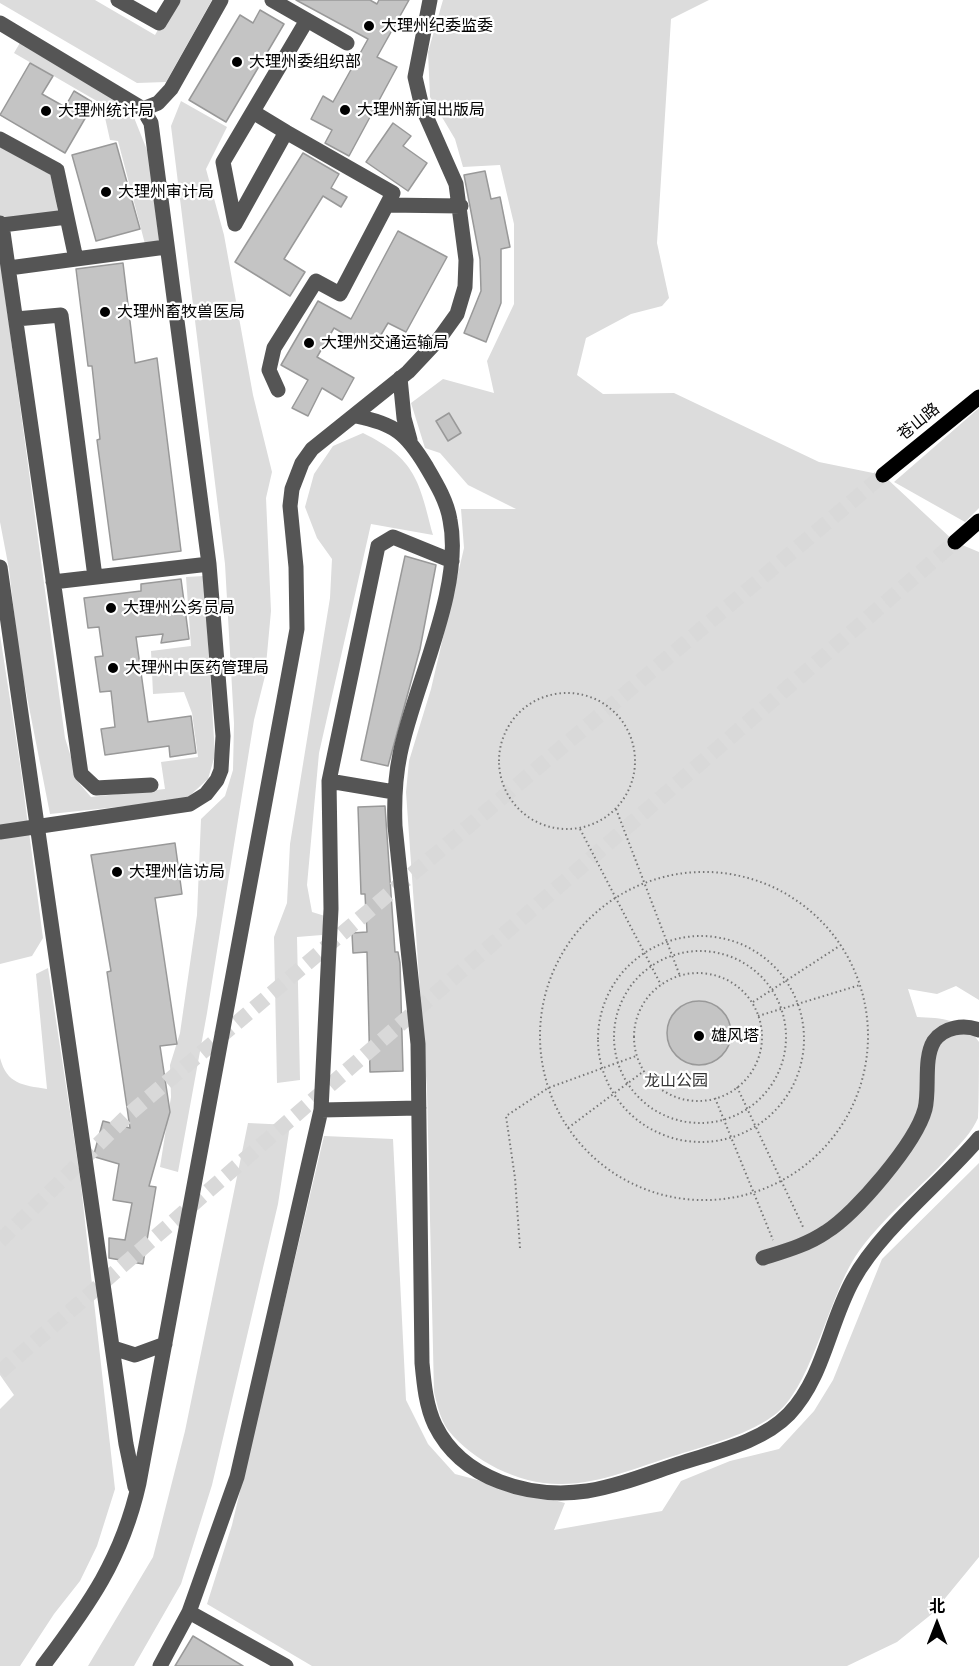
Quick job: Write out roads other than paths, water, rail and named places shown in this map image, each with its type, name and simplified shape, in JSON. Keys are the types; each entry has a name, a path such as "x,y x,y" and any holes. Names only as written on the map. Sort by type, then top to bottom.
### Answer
{"main road":[{"name":"苍山路","path":"883,475 979,397"},
{"path":"955,542 979,521"}],"street":[{"path":"118,0 159,23 173,0"},
{"path":"143,109 158,103 171,89 221,0"},
{"path":"272,0 347,42"},
{"path":"43,1666 82,1616 105,1577 122,1540 136,1494 297,629 296,567 290,523 292,489 302,462 312,449 356,416 400,378 439,339 460,306 467,276 461,206 451,167 416,88 415,66 430,0"},
{"path":"286,132 235,224 223,162 308,21"},
{"path":"0,23 143,109 148,116 153,132 166,247 209,564 223,736 221,770 212,788 190,804 176,808 0,832"},
{"path":"253,112 393,193 340,294 315,280 274,348 269,370 278,390"},
{"path":"0,139 57,170 76,258"},
{"path":"387,205 461,206"},
{"path":"67,217 1,224 81,774 96,788 150,785"},
{"path":"9,268 166,247"},
{"path":"16,319 61,315 95,578"},
{"path":"400,378 402,410 410,440 447,507 452,533 452,561 436,633 400,754 394,792 418,1044 422,1363 430,1412 445,1440 473,1469 507,1484 554,1493 589,1490 623,1482 728,1448 781,1421 809,1386 845,1296 863,1265 887,1233 955,1166 979,1138"},
{"path":"356,416 389,426 410,440"},
{"path":"160,1666 189,1612 237,1477 321,1110 331,909 329,781 378,546 393,537 452,561"},
{"path":"53,582 209,564"},
{"path":"0,567 126,1444 136,1494"},
{"path":"329,781 394,792"},
{"path":"763,1258 810,1242 828,1232 855,1208 889,1168 918,1125 925,1110 934,1041 950,1029 964,1027 979,1030"},
{"path":"321,1110 419,1108"},
{"path":"112,1348 135,1355 165,1344"},
{"path":"189,1612 286,1666"}],"tunnel":[{"path":"0,1241 128,1115 883,475"},
{"path":"0,1372 955,542"}],"place":[{"name":"大理州纪委监委","path":"369,26"},
{"name":"大理州委组织部","path":"237,62"},
{"name":"大理州新闻出版局","path":"345,110"},
{"name":"大理州统计局","path":"46,111"},
{"name":"大理州审计局","path":"106,192"},
{"name":"大理州畜牧兽医局","path":"105,312"},
{"name":"大理州交通运输局","path":"309,343"},
{"name":"大理州公务员局","path":"111,608"},
{"name":"大理州中医药管理局","path":"113,668"},
{"name":"大理州信访局","path":"117,872"},
{"name":"雄风塔","path":"699,1036"}],"park label":[{"name":"龙山公园","path":"676,1081"}]}
